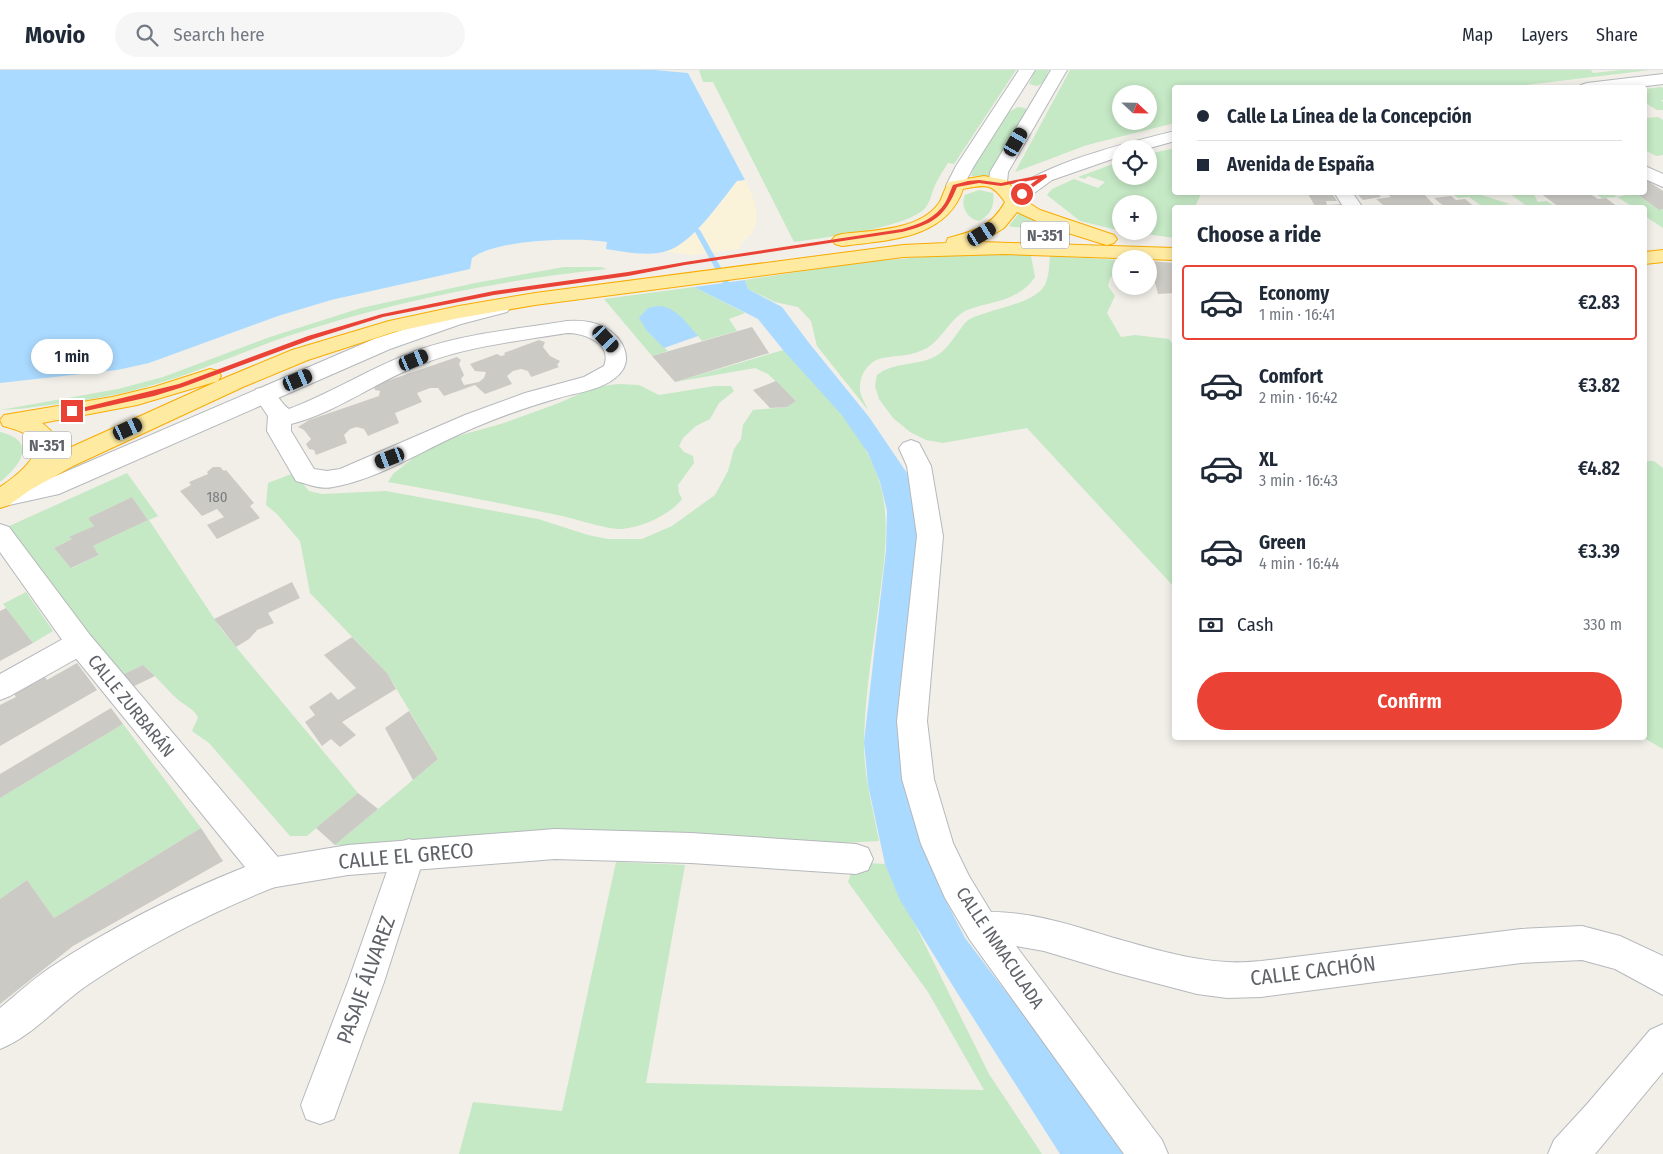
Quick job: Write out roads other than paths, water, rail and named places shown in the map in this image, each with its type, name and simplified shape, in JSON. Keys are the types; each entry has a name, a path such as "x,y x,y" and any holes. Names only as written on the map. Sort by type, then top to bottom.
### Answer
{"highway":[{"path":"956,216 955,186 968,182 1000,184 1014,201 1042,217 1107,239"},
{"path":"885,253 916,244 962,242 974,239 1003,220 1014,201"},
{"path":"816,250 918,226 935,218 956,216 982,234 1005,242 1031,244 1042,249"},
{"name":"N-351","path":"0,499 64,460 144,422 300,355 389,327 459,312 687,271 816,250 921,236 982,234 1050,235 1172,246"},
{"name":"N-351","path":"816,250 885,253 943,248 1042,249 1172,254"},
{"path":"1647,258 1663,256"},
{"name":"N-351","path":"6,421 102,406 154,394 218,373 321,334 382,316 494,293 628,274 687,271"},
{"name":"N-351","path":"6,421 32,425 39,429 47,442 47,449 40,466 24,483"}],"street":[{"path":"955,186 965,166 1028,70"},
{"path":"1058,70 999,172 1000,184 1046,176 1112,153"},
{"path":"1612,85 1663,79"},
{"path":"1157,141 1172,137"},
{"path":"1647,172 1663,182"},
{"path":"1014,201 1046,176"},
{"path":"0,512 50,488 382,344 454,320 535,299"},
{"path":"264,394 280,415 279,431 305,475 332,480 390,458 451,429 504,408 537,396 596,381 614,368 617,356 614,347 606,339 590,329 579,327 468,344 430,353 384,372 300,414 291,417 280,415"},
{"name":"CALLE INMACULADA","path":"911,448 919,466 930,536 912,721 918,779 937,844 957,887 982,928 1148,1154"},
{"path":"0,499 50,488"},
{"name":"CALLE ZURBARÁN","path":"0,533 80,643 270,873"},
{"path":"0,688 80,643"},
{"name":"CALLE EL GRECO","path":"0,1031 62,982 117,945 210,897 270,873 348,860 555,844 691,848 856,859"},
{"name":"PASAJE ÁLVAREZ","path":"320,1105 366,982 410,854"},
{"name":"CALLE CACHÓN","path":"982,928 1008,928 1044,934 1163,968 1196,976 1226,980 1261,979 1521,946 1582,943 1620,952 1654,971"},
{"path":"1568,1154 1602,1117 1663,1043"}],"water":[{"path":"0,70 654,70 688,73 745,180 737,181 690,237 681,244 664,252 648,254 606,249 607,242 593,240 518,243 499,247 472,258 470,269 331,300 278,316 149,363 117,370 0,383"},
{"path":"745,280 748,289 782,307 869,417 913,482 918,506 924,847 939,887 965,938 1129,1154 1060,1154 900,900 885,864 868,785 864,742 886,550 887,511 880,482 868,453 841,414 783,350 758,319 694,287"},
{"path":"658,306 671,309 698,336 664,348 647,331 639,318 648,308"}],"waterway":[{"path":"697,230 726,283 734,291"}]}
